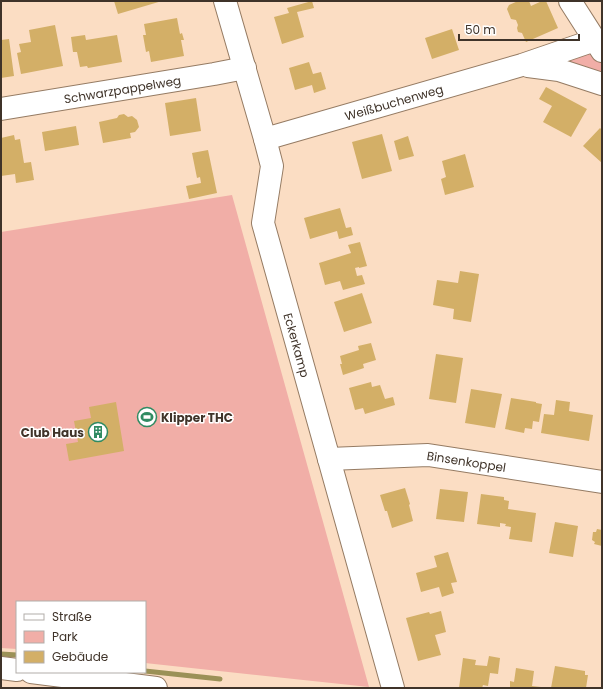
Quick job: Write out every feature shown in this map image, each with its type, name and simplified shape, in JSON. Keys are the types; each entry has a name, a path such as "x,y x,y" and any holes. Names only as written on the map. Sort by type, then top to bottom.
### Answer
{"street":[{"name":"Eckerkamp","path":"225,1 272,166 263,223 394,688"},
{"path":"570,1 599,46"},
{"name":"Weißbuchenweg","path":"265,139 522,65 599,46"},
{"name":"Weißbuchenweg","path":"522,65 559,70 602,84"},
{"name":"Schwarzpappelweg","path":"1,109 207,76 245,68"},
{"name":"Binsenkoppel","path":"329,459 428,455 602,482"},
{"path":"1,668 16,670"},
{"path":"36,678 156,688"}],"green space":[{"path":"593,48 602,63 602,79 571,67 562,57"},
{"name":"Klipper THC","path":"232,195 369,687 146,663 146,601 16,601 16,649 1,648 1,232"}],"building":[{"path":"114,1 162,1 118,14"},
{"path":"312,1 314,8 297,12 304,37 282,44 274,17 289,13 287,8"},
{"path":"518,1 529,1 531,6 542,1 546,1 558,28 526,42 522,33 518,32 516,20 511,19 507,9 509,5"},
{"path":"177,18 180,34 182,33 184,40 181,40 184,56 151,62 149,51 146,52 143,35 146,35 144,24"},
{"path":"55,25 63,66 21,74 17,53 21,52 19,44 31,42 29,30"},
{"path":"452,29 459,50 432,59 425,38"},
{"path":"85,35 86,40 117,35 122,62 88,68 87,66 80,67 77,52 73,52 71,37"},
{"path":"9,39 14,76 1,78 1,40"},
{"path":"309,62 313,74 321,72 326,89 314,93 312,85 295,90 289,68"},
{"path":"546,87 587,109 571,137 543,122 552,106 539,99"},
{"path":"196,98 201,131 170,136 165,103"},
{"path":"124,114 128,117 132,116 137,120 139,127 135,132 130,133 131,138 103,143 99,122 117,118 119,115"},
{"path":"76,126 79,145 45,151 42,132"},
{"path":"600,128 602,130 602,163 583,146"},
{"path":"382,134 392,171 362,179 352,142"},
{"path":"14,135 15,140 20,139 24,163 31,162 34,180 16,183 15,174 1,176 1,138"},
{"path":"408,136 414,156 399,160 394,141"},
{"path":"208,150 217,193 189,199 186,186 201,183 200,177 197,178 192,153"},
{"path":"465,154 474,187 445,195 441,179 446,177 442,161"},
{"path":"340,208 346,228 351,227 353,235 339,239 337,231 310,239 304,218"},
{"path":"360,242 367,266 355,268 357,276 362,275 365,284 343,290 340,281 325,285 319,263 351,253 348,245"},
{"path":"460,271 479,274 471,322 453,319 454,309 433,305 437,280 458,283"},
{"path":"362,293 372,323 344,332 334,302"},
{"path":"371,343 376,360 363,364 364,368 343,375 340,364 342,364 340,356 359,350 358,346"},
{"path":"436,354 463,358 456,403 429,399"},
{"path":"371,382 372,387 380,385 385,399 393,397 395,405 365,414 363,408 355,410 349,388"},
{"path":"471,389 502,394 495,428 465,423"},
{"path":"511,398 542,404 539,422 533,421 532,429 525,428 524,433 505,429"},
{"path":"556,400 570,402 569,411 593,415 589,441 541,433 544,414 554,415"},
{"name":"Club Haus","path":"116,402 124,451 69,461 66,444 78,442 74,421 91,418 89,407"},
{"path":"405,488 413,521 392,528 380,495"},
{"path":"440,489 468,492 464,522 436,519"},
{"path":"481,494 504,497 504,500 509,501 508,509 536,513 532,542 509,539 511,527 505,526 506,524 500,523 500,527 477,524"},
{"path":"555,522 578,526 573,557 549,553"},
{"path":"597,529 602,530 602,546 594,544 595,542 592,540 593,532 596,532"},
{"path":"448,552 457,582 451,583 454,593 442,597 439,587 421,592 416,573 437,567 434,556"},
{"path":"441,611 446,632 435,635 441,655 418,661 406,618 429,612 430,614"},
{"path":"489,656 500,658 498,674 490,673 488,686 483,685 482,688 459,688 463,658 476,660 475,665 487,666"},
{"path":"555,666 585,671 585,675 588,675 586,688 551,688"},
{"path":"516,668 534,671 532,686 541,688 510,687 510,681 514,682"}],"waterway":[{"path":"1,654 16,655"},
{"path":"146,671 220,679"}],"place":[{"name":"Klipper THC","path":"147,417"},
{"name":"Club Haus","path":"98,432"}]}
